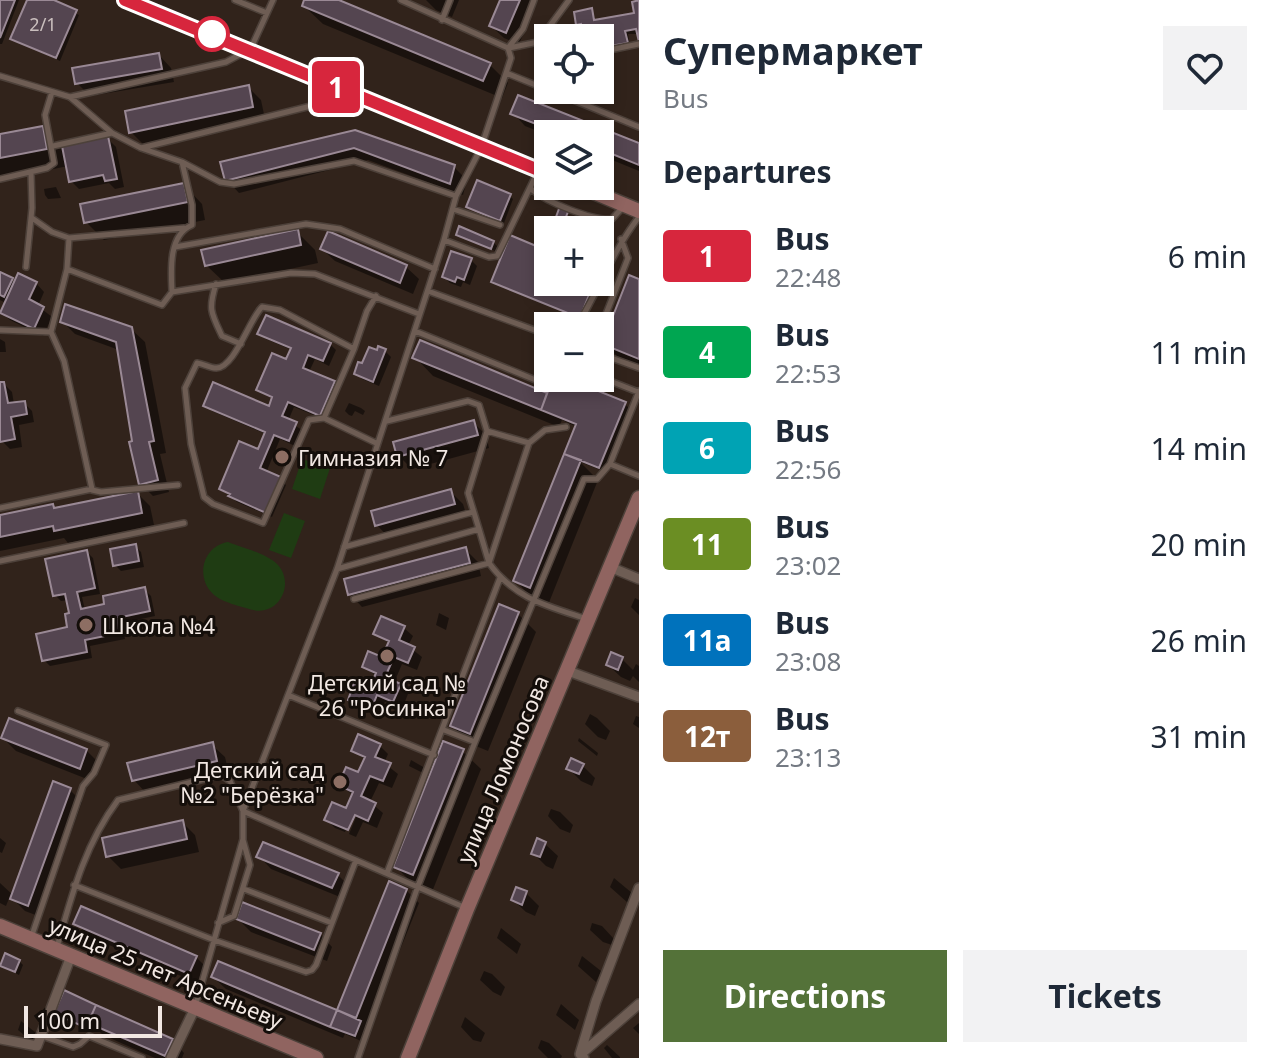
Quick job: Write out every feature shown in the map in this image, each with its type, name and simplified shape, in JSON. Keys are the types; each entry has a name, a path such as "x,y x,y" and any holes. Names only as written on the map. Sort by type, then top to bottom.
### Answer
{"main road":[{"path":"125,0 147,4 534,169"},
{"path":"613,200 632,208"},
{"name":"улица Ломоносова","path":"408,1058 639,498"},
{"path":"0,926 64,952"},
{"name":"улица 25 лет Арсеньеву","path":"0,926 298,1055 316,1058"}],"street":[{"path":"610,567 639,579"},
{"path":"568,671 639,697"},
{"path":"580,1057 596,1001 639,888"},
{"path":"0,1039 37,1046 64,952"},
{"path":"580,1057 639,1004"},
{"path":"171,1058 195,1008"}],"lane":[{"path":"235,0 267,13"},
{"path":"70,97 226,62 250,50 273,0"},
{"path":"401,0 508,48 534,43"},
{"path":"442,20 450,0"},
{"path":"508,48 523,29 534,0"},
{"path":"551,24 569,0"},
{"path":"614,49 639,44"},
{"path":"218,923 234,916 244,889 250,865 243,839 243,811 337,569 456,196 481,148 511,58 508,48"},
{"path":"506,73 534,84"},
{"path":"0,76 70,97 112,133 141,148 182,162 220,182 234,184 354,161 456,196"},
{"path":"141,148 327,102 341,89"},
{"path":"0,179 51,166 53,146 45,115 52,92"},
{"path":"582,104 639,127"},
{"path":"53,146 112,133"},
{"path":"32,218 52,232 69,238 185,228 192,225 193,211 182,162"},
{"path":"26,267 32,218 31,172"},
{"path":"444,240 489,257 497,256 534,185"},
{"path":"531,189 541,196 606,220 632,208"},
{"path":"453,209 500,225"},
{"path":"621,239 628,258 599,325 585,320 584,314 611,266 621,239 639,217"},
{"path":"174,247 306,224 340,229 435,269"},
{"path":"67,269 162,305 172,292 171,260 174,247 185,228"},
{"path":"69,238 67,269 51,332 64,361 92,489"},
{"path":"172,292 291,273 315,274 419,314"},
{"path":"216,284 209,305 211,313 222,336 241,344"},
{"path":"428,291 534,330"},
{"path":"324,418 376,296"},
{"path":"354,349 280,310 262,307 241,344 223,366 217,369 197,363 185,388 191,444 204,497 213,504 263,523 309,420 324,418 376,443"},
{"path":"0,330 51,332"},
{"path":"415,331 534,379"},
{"path":"614,359 639,368"},
{"path":"358,1058 418,886 584,479 597,479 610,464 639,392 614,382"},
{"path":"386,421 474,402 479,405 487,431 468,493 489,563 515,591 534,601 588,619"},
{"path":"489,563 529,443 545,430 566,427"},
{"path":"487,431 529,443"},
{"path":"610,464 639,476"},
{"path":"0,508 92,489 101,492 178,485"},
{"path":"344,547 473,512"},
{"path":"0,561 184,523"},
{"path":"337,569 479,529"},
{"path":"354,599 489,563"},
{"path":"387,873 500,578"},
{"path":"288,695 434,755"},
{"path":"18,711 106,745 94,773 83,786 31,938"},
{"path":"444,730 475,742"},
{"path":"64,952 74,885 99,825 118,800 221,775 230,781 243,811 467,909"},
{"path":"195,1008 243,839"},
{"path":"74,885 306,972 316,965 356,860"},
{"path":"244,889 332,923"},
{"path":"41,1036 73,1047 89,1036 142,1058"}],"green space":[{"path":"302,459 330,468 320,499 292,489"},
{"path":"284,513 305,521 291,558 269,550"},
{"path":"228,542 261,554 278,565 285,581 282,597 277,603 262,611 253,610 217,597 207,587 204,563 213,549"}],"building":[{"path":"0,0 15,0 0,38"},
{"path":"27,0 54,0 77,10 56,58 10,39"},
{"path":"304,0 339,0 491,63 483,81 302,6"},
{"path":"500,0 520,0 506,33 489,26"},
{"path":"639,0 639,42 636,29 625,31 628,43 614,45 614,24 576,24 574,12 592,8 594,20 634,13 632,2"},
{"path":"159,53 162,69 75,84 72,68"},
{"path":"249,85 253,107 129,133 125,111"},
{"path":"518,95 534,104 581,120 534,120 534,123 510,114"},
{"path":"43,126 47,149 0,158 0,134"},
{"path":"355,130 455,165 450,184 354,148 225,181 220,162"},
{"path":"614,133 639,143 639,165 614,155"},
{"path":"108,136 117,179 105,181 103,175 69,182 62,146"},
{"path":"477,180 511,194 500,221 466,207"},
{"path":"184,183 188,202 84,223 80,204"},
{"path":"560,206 569,209 566,216 556,216"},
{"path":"459,226 494,241 491,249 456,235"},
{"path":"298,229 301,245 205,266 201,250"},
{"path":"328,231 407,265 400,283 320,249"},
{"path":"510,235 534,245 534,296 589,296 582,312 565,312 491,282"},
{"path":"451,251 472,258 464,280 457,277 455,282 442,277"},
{"path":"0,272 13,278 4,297 0,295"},
{"path":"18,273 37,282 29,299 44,307 34,329 0,313"},
{"path":"629,275 639,279 639,359 614,349 614,313"},
{"path":"65,304 132,327 154,441 149,442 158,480 139,485 129,442 132,441 116,342 60,322"},
{"path":"266,315 331,343 323,361 308,355 303,368 335,381 320,416 288,402 282,416 297,422 289,441 274,435 260,468 281,477 266,513 219,489 239,441 258,449 265,432 203,406 213,382 269,406 272,397 256,390 272,353 286,359 291,348 257,334"},
{"path":"420,340 534,388 534,392 547,393 541,410 412,358"},
{"path":"378,346 386,349 373,382 354,374 369,347 377,350"},
{"path":"0,382 4,382 8,403 25,401 27,414 11,417 15,439 0,442"},
{"path":"548,392 601,392 626,402 599,468 564,454 576,424 541,410"},
{"path":"474,420 478,435 397,457 393,442"},
{"path":"564,454 581,460 530,588 513,581"},
{"path":"451,489 455,504 375,526 371,511"},
{"path":"138,491 142,513 54,531 53,526 0,537 0,515"},
{"path":"136,544 139,561 113,566 110,549"},
{"path":"466,547 470,563 348,595 344,579"},
{"path":"87,550 95,588 77,592 81,609 104,604 103,596 145,587 150,611 117,618 120,633 85,640 87,652 42,661 36,634 67,627 65,614 69,613 65,594 53,596 45,559"},
{"path":"499,604 519,612 470,734 450,726"},
{"path":"381,616 405,626 399,640 415,647 408,663 394,657 385,677 401,684 393,702 377,695 371,710 348,700 354,683 369,689 376,673 362,667 368,651 382,657 389,641 373,634"},
{"path":"611,652 623,657 618,670 606,665"},
{"path":"9,718 87,749 80,769 1,738"},
{"path":"358,734 381,744 375,757 391,763 383,781 370,776 361,796 376,803 368,821 355,815 348,830 324,820 332,802 346,808 353,792 338,785 346,767 358,772 365,757 351,751"},
{"path":"443,741 464,749 413,875 393,867"},
{"path":"213,742 217,761 132,781 127,763"},
{"path":"571,758 584,764 579,774 566,769"},
{"path":"53,781 71,788 28,906 10,899"},
{"path":"183,820 187,839 106,857 102,838"},
{"path":"537,838 546,842 540,857 531,854"},
{"path":"263,842 339,873 332,888 256,857"},
{"path":"389,881 407,889 356,1018 337,1010"},
{"path":"516,887 527,891 522,905 511,900"},
{"path":"242,902 321,933 314,950 236,919"},
{"path":"81,906 197,956 189,974 73,924"},
{"path":"5,953 20,960 15,972 0,966"},
{"path":"218,961 337,1010 330,1027 211,977"},
{"path":"64,990 96,1005 86,1028 54,1013"},
{"path":"96,1005 173,1039 165,1056 88,1023"},
{"path":"337,1010 361,1021 355,1036 330,1027"}],"bus line":[{"name":"1","path":"125,0 534,169"}],"place":[{"name":"Гимназия № 7","path":"282,457"},
{"name":"Школа №4","path":"86,625"},
{"name":"Детский сад № 26 \"Росинка\"","path":"387,656"},
{"name":"Детский сад №2 \"Берёзка\"","path":"340,782"}]}
